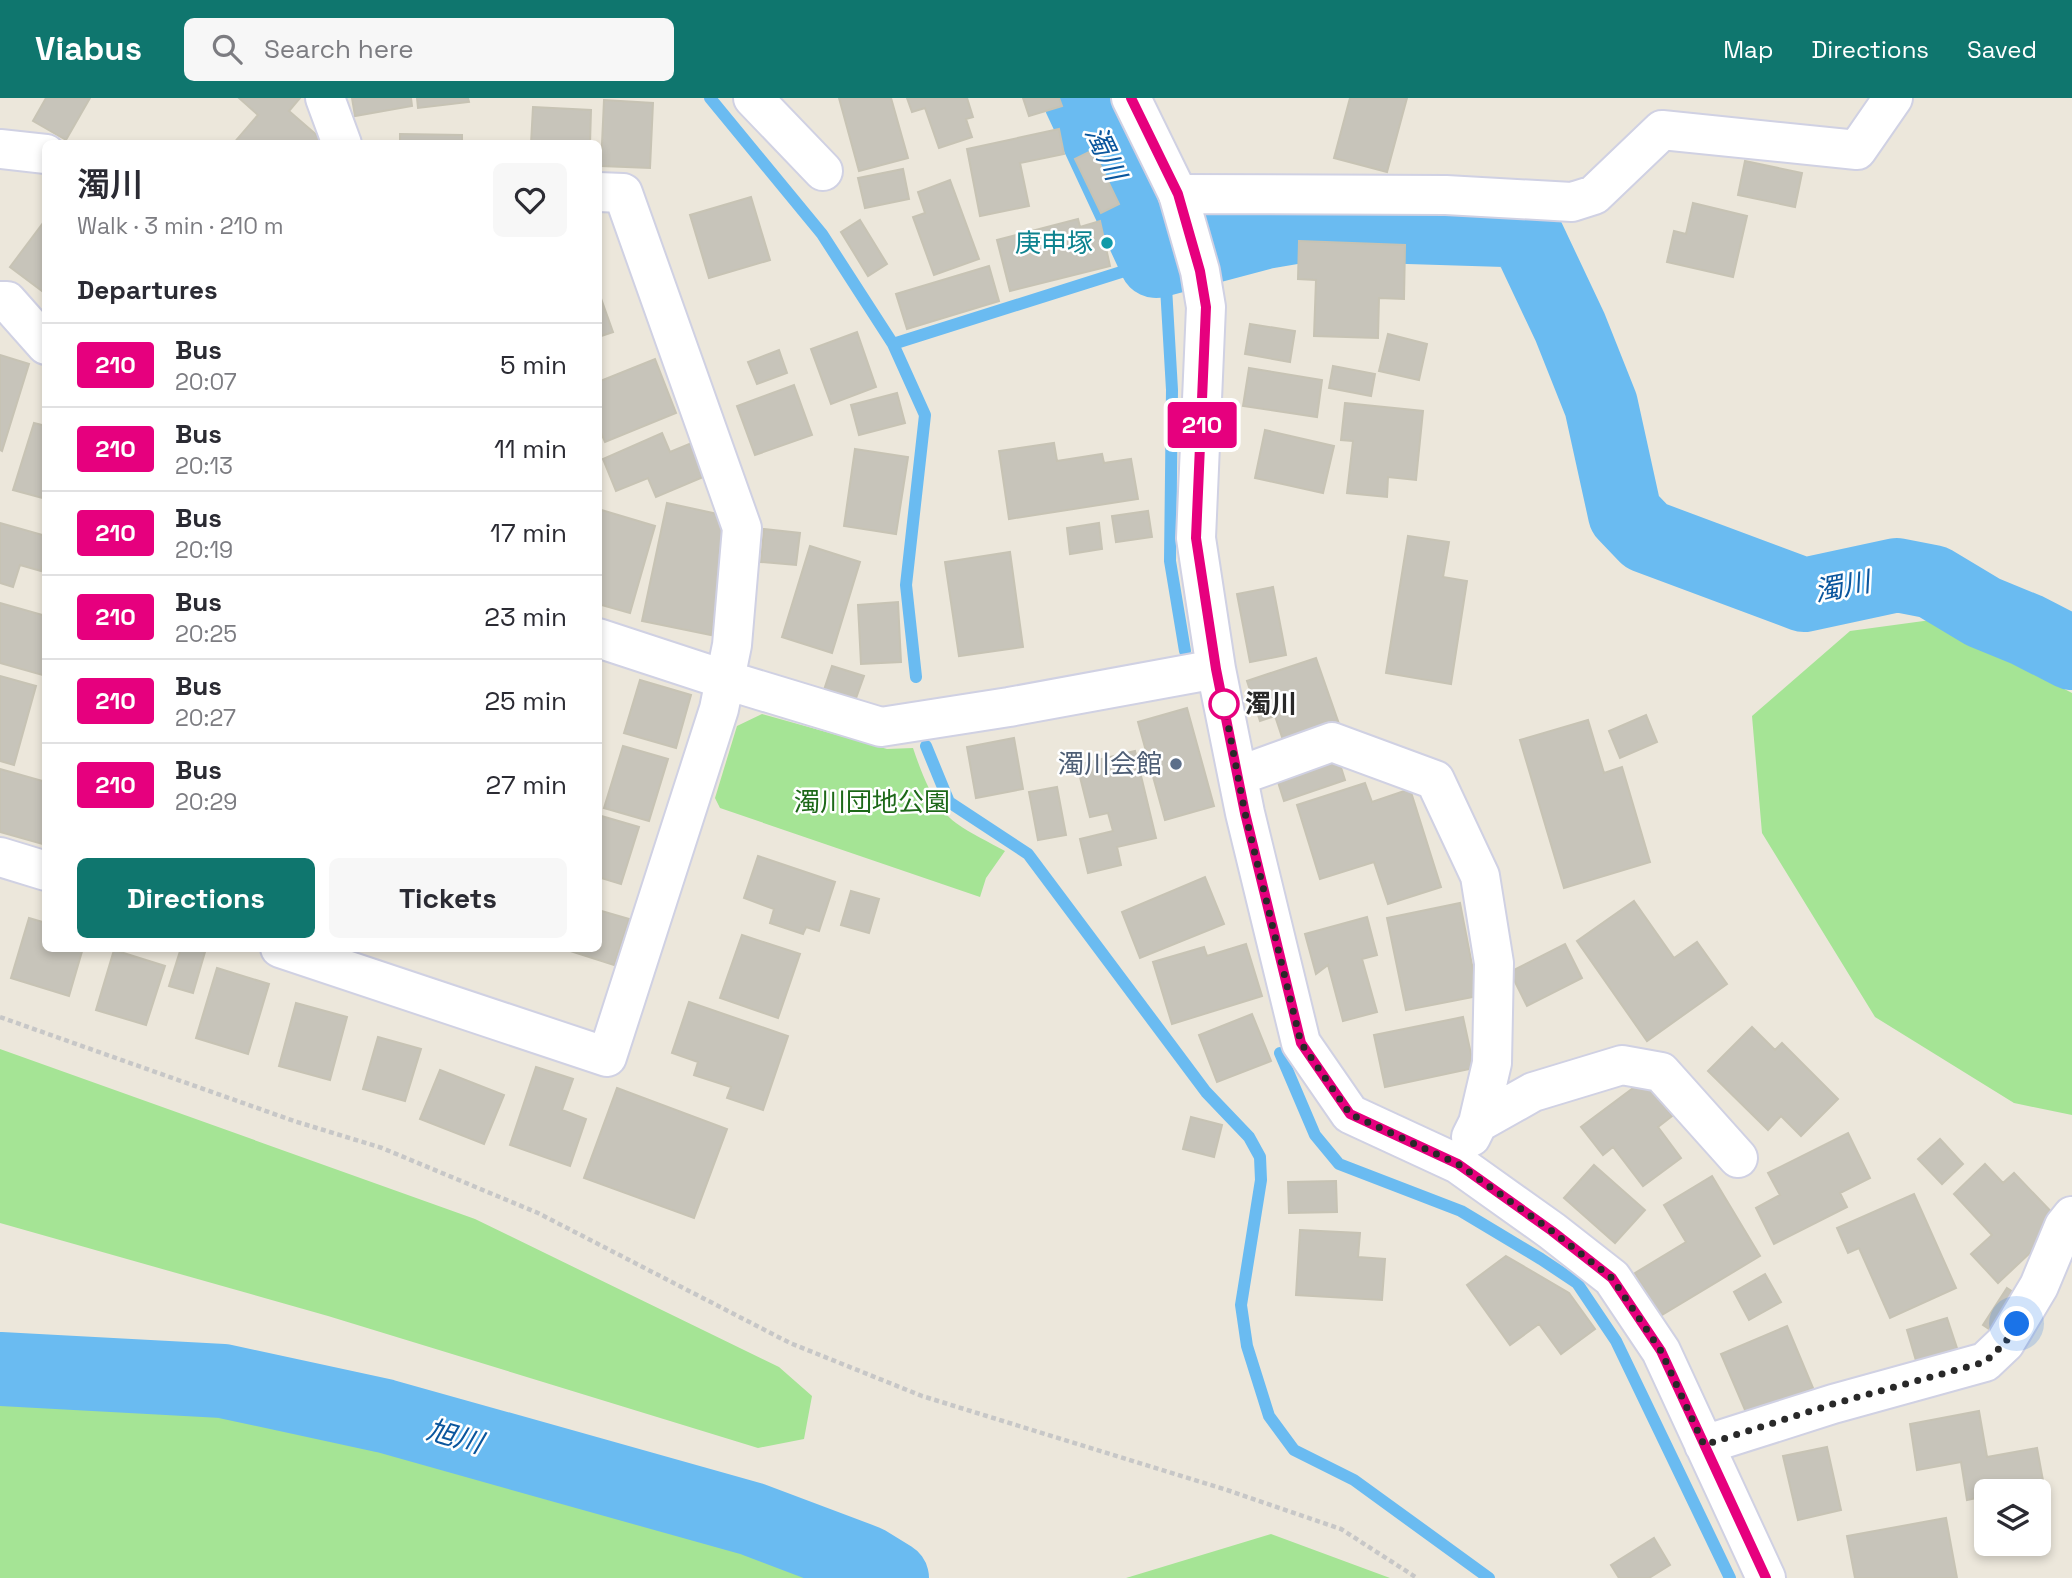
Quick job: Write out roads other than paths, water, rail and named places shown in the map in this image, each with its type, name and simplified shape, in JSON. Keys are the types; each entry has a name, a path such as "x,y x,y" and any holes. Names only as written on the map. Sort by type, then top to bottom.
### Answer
{"street":[{"path":"325,98 341,140"},
{"path":"753,98 823,171"},
{"path":"1131,98 1184,211 1200,271 1206,307 1196,538 1216,669 1238,775 1301,1043 1350,1114 1458,1164 1612,1278 1661,1351 1766,1578"},
{"path":"1184,211 1446,195 1572,202 1594,195 1662,130 1857,150 1893,98"},
{"path":"0,149 42,154"},
{"path":"303,952 344,959 607,1057 719,709 732,645 742,528 623,192 602,191"},
{"path":"0,301 7,301 42,340"},
{"path":"602,639 881,727 1009,707 1216,669"},
{"path":"1238,775 1332,742 1435,780 1480,876 1494,963 1492,1063 1478,1123 1458,1164"},
{"path":"0,857 42,870"},
{"path":"1478,1123 1533,1093 1622,1065 1661,1072 1738,1158"},
{"path":"1704,1445 1833,1404 1985,1362 2005,1343 2068,1230"}],"waterway":[{"path":"710,98 822,234 893,344 925,415 906,585 916,677"},
{"name":"濁川","path":"1080,98 1156,261 1265,232 1312,224 1505,230 1527,236 1570,327 1601,405 1625,514 1646,536 1804,595 1897,575 1933,582 1983,612 2072,653"},
{"path":"893,344 1156,261 1166,287 1172,390 1170,561 1185,651"},
{"path":"926,746 949,802 1028,854 1206,1092 1249,1137 1260,1157 1261,1180 1241,1305 1247,1346 1269,1416 1294,1450 1354,1480 1489,1578"},
{"path":"1280,1053 1315,1135 1339,1164 1461,1211 1577,1283 1616,1341 1730,1578"},
{"name":"旭川","path":"0,1369 223,1381 385,1416 752,1519 866,1562 892,1578"}],"place":[{"name":"庚申塚","path":"1107,243"},
{"name":"濁川","path":"1224,704"},
{"name":"濁川会館","path":"1176,764"}],"park label":[{"name":"濁川団地公園","path":"872,802"}]}
